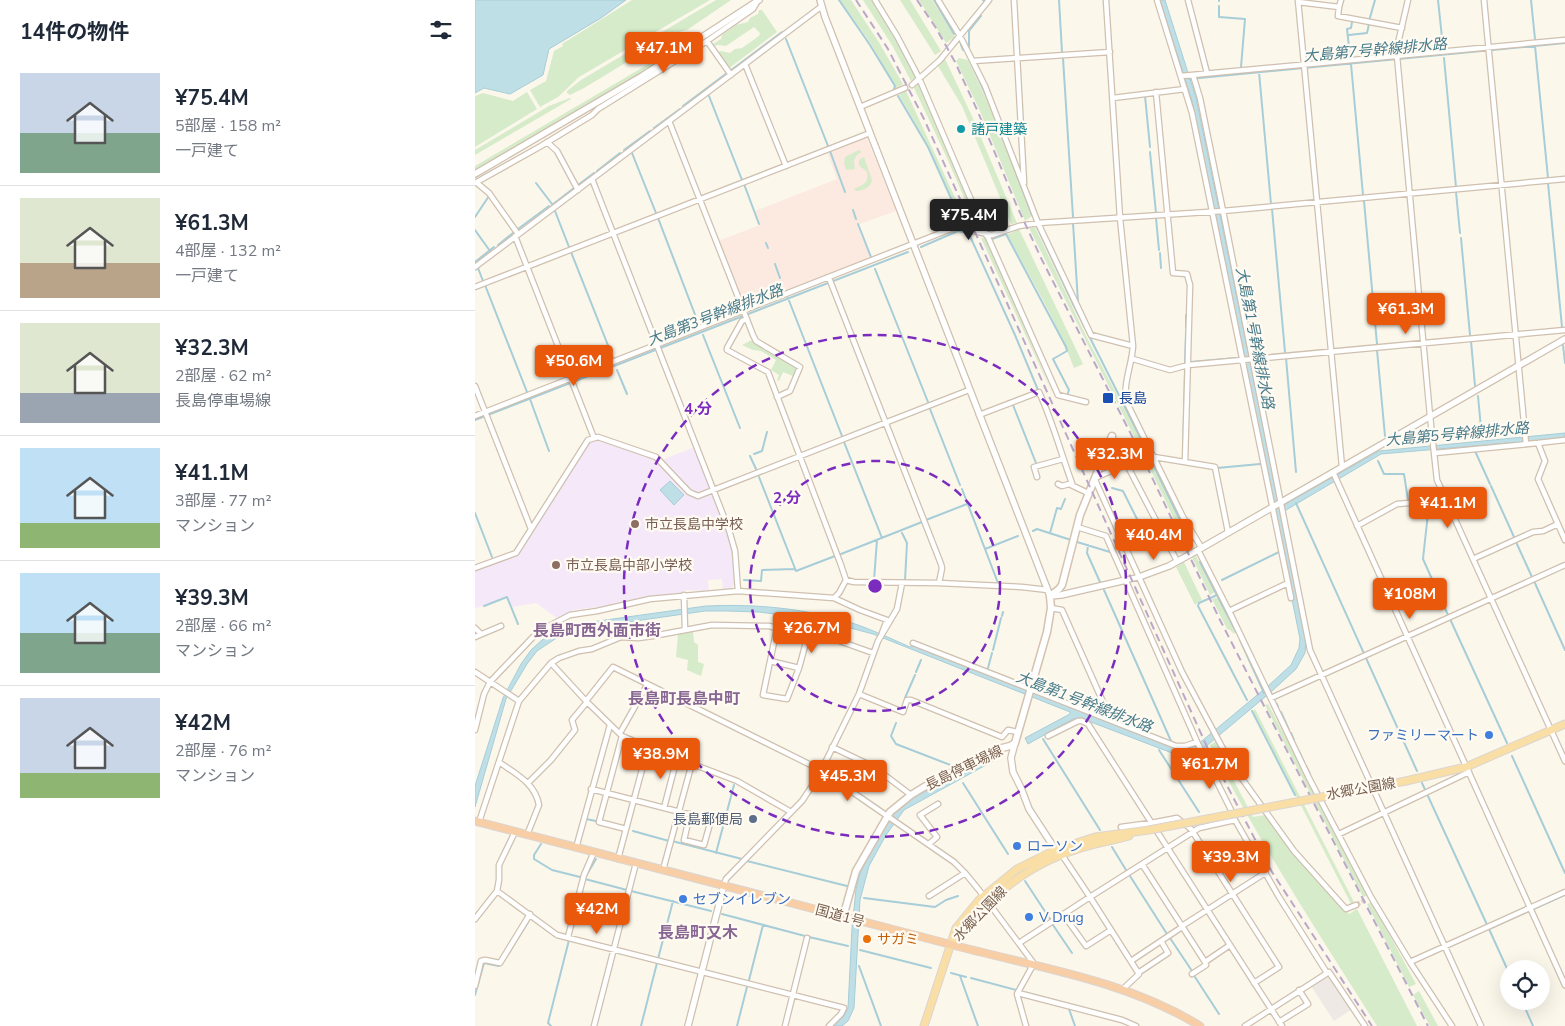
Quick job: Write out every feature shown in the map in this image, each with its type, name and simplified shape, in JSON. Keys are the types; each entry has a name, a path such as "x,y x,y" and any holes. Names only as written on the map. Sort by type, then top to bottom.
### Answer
{"highway":[{"name":"国道1号","path":"477,821 1123,989 1160,1004 1200,1026"}],"main road":[{"path":"1049,593 1059,589 1062,584 1088,493 1112,436"},
{"name":"長島停車場線","path":"846,918 856,871 888,817 911,795 994,750 1015,743 1047,632 1051,608 1049,593"},
{"name":"水郷公園線","path":"924,1026 956,928 1017,870 1059,854 1095,837 1468,770 1565,724"}],"street":[{"path":"594,438 527,266 517,235 489,193 476,183 592,115 598,109 707,41 753,10 759,0"},
{"path":"475,174 641,76 759,0"},
{"path":"875,0 919,78 1058,395 1086,402"},
{"path":"937,0 960,36 973,61 995,109 1038,223 1091,335 1133,346"},
{"path":"912,85 940,60 989,0"},
{"path":"1014,0 1024,189"},
{"path":"1107,0 1120,218 1133,346 1133,359 1124,394 1127,403 1309,778 1371,897 1410,962 1452,1026"},
{"path":"1157,0 1192,113 1291,598"},
{"path":"1188,0 1207,74"},
{"path":"1341,0 1338,16 1401,28"},
{"path":"1408,0 1401,28 1397,57 1437,480 1565,761"},
{"path":"1484,0 1526,443"},
{"path":"1339,7 1298,1 1342,467"},
{"path":"475,267 731,75 821,3 870,134 1049,593"},
{"path":"1182,76 1193,77 1207,74 1305,67 1565,40"},
{"path":"707,41 731,75"},
{"path":"973,61 1110,52"},
{"path":"745,64 786,166"},
{"path":"1193,77 1200,98 1309,650 1385,812 1481,1026"},
{"path":"860,107 905,88"},
{"path":"1113,98 1185,89"},
{"path":"1155,92 1173,273 1187,274 1190,285 1185,462"},
{"path":"669,122 757,341 800,367 790,391 777,397"},
{"path":"475,287 870,134"},
{"path":"547,142 557,151 578,190"},
{"path":"592,179 733,542 737,590"},
{"path":"475,416 486,414 745,315 956,227 963,227 968,230 991,235 1019,226 1038,223 1213,212 1565,179"},
{"path":"830,280 941,564 939,583"},
{"path":"745,315 727,350 768,372 846,580 839,594 834,598"},
{"path":"1133,359 1170,370 1188,365 1565,330"},
{"path":"846,580 1023,587 1061,595 1139,577 1177,561 1281,504 1565,339"},
{"path":"475,386 531,529"},
{"path":"475,568 516,553 588,440 598,437 657,457 692,494 698,496 969,390"},
{"path":"979,415 1039,392 1057,436 1073,486"},
{"path":"1112,436 1177,561"},
{"path":"1435,452 1565,440"},
{"path":"1537,443 1545,462 1538,479 1565,540"},
{"path":"1154,457 1215,467 1227,532"},
{"path":"1037,477 1034,467 1063,459"},
{"path":"1127,464 1095,479 1182,672 1212,731 1240,778 1294,851 1346,909 1356,905"},
{"path":"1334,474 1565,984"},
{"path":"1059,484 1062,486 1069,484 1088,493"},
{"path":"1357,526 1397,504 1446,500"},
{"path":"1473,559 1533,532 1543,531 1558,524"},
{"path":"1077,527 1106,536 1201,752 1235,820 1265,873 1327,973 1329,972 1365,1026"},
{"path":"1270,697 1321,676 1565,565"},
{"path":"881,636 897,610 902,583"},
{"path":"1229,612 1288,583"},
{"path":"475,730 482,700 490,682 533,637 570,614 597,611 650,599 737,590 834,598 887,620 859,694 807,795 726,879 688,1026"},
{"path":"684,595 685,630"},
{"path":"1051,608 1063,610 1111,720"},
{"path":"477,821 499,762 517,700 551,663 565,655 591,649 621,637 643,638 712,625 777,628 831,638 873,653"},
{"path":"475,637 501,626"},
{"path":"475,628 481,634"},
{"path":"777,628 763,695 787,699 799,668 808,635"},
{"path":"913,643 1176,746 1197,743"},
{"path":"770,661 799,668"},
{"path":"551,663 587,702 621,734 648,747 737,782 791,812"},
{"path":"528,783 551,760 575,730 572,720 613,667 821,771 954,862 986,899 1034,965 1018,991 1018,1003 1026,1026"},
{"path":"475,672 517,700"},
{"path":"626,829 599,822 621,734 647,685"},
{"path":"859,694 903,712 907,700 911,700 1002,737 1008,730 1018,732"},
{"path":"1088,723 1092,714"},
{"path":"1048,736 1078,721 1088,723 1150,827 1167,849 1280,1024 1308,1004 1299,990"},
{"path":"576,848 610,725"},
{"path":"1015,743 1011,758 1013,772 1029,809 1090,898 1138,973"},
{"path":"618,859 648,747"},
{"path":"833,747 874,767 911,795"},
{"path":"664,808 677,758"},
{"path":"499,762 528,783 538,800 539,805 527,835"},
{"path":"663,870 692,763"},
{"path":"1339,834 1468,770"},
{"path":"591,789 679,811 690,814 711,820 704,845 684,840 690,814"},
{"path":"929,844 937,837 920,815 939,804"},
{"path":"1121,827 1150,827 1177,818 1193,832 1279,967 1254,983"},
{"path":"1019,942 1199,828 1235,820"},
{"path":"475,918 497,891 499,865 515,832"},
{"path":"568,937 583,875 594,852"},
{"path":"594,1026 636,863"},
{"path":"1142,864 1205,962"},
{"path":"929,896 965,873"},
{"path":"1131,961 1265,873"},
{"path":"497,891 557,935 844,1008 831,1025"},
{"path":"1410,962 1531,910 1565,892"},
{"path":"1365,900 1371,897"},
{"path":"475,986 481,961 500,963 530,914"},
{"path":"1063,914 1086,946 1111,930"},
{"path":"785,1026 807,938"},
{"path":"1123,989 1138,973 1168,953 1161,941"},
{"path":"1192,974 1206,965 1205,962 1229,945"},
{"path":"1245,1026 1327,973"},
{"path":"1018,991 1122,1020 1136,1026"},
{"path":"927,1017 930,1026"},
{"path":"1122,1020 1124,1026"}],"shaded area":[{"path":"867,138 896,211 857,225 871,259 745,308 718,241 760,225 755,211 837,179 827,152"},
{"name":"市立長島中学校","path":"593,441 599,441 651,458 656,462 695,447 727,530 734,555 734,585 730,590 723,591 722,579 708,580 709,591 685,590 682,593 651,596 612,605 574,610 557,618 536,603 512,607 508,596 475,608 475,571 509,558 514,558 517,555 589,444"},
{"path":"1329,976 1352,1009 1334,1021 1311,986"}],"green space":[{"path":"632,0 710,0 579,77 558,97 540,107 530,90 546,81 554,51"},
{"path":"716,0 731,0 687,30 675,33 584,88 570,95 567,93 581,80"},
{"path":"840,0 851,0 903,84 895,89 871,44"},
{"path":"863,0 872,0 894,35 916,77 911,81 892,45"},
{"path":"900,0 910,0 941,51 935,55"},
{"path":"919,0 932,0 955,37 946,43"},
{"path":"759,10 762,10 777,32 728,69 718,52 730,53 735,49 742,48 759,36 760,33 754,27 726,46 715,46 713,44 736,25 748,22 750,18 758,14"},
{"path":"675,52 475,171 475,166 652,62"},
{"path":"959,58 968,60 992,112 1032,216 1025,221 980,111 956,61"},
{"path":"945,59 971,114 1017,223 1011,224 962,106 938,66"},
{"path":"918,84 983,232 978,230 914,88"},
{"path":"906,91 969,228 965,227 929,147 899,95"},
{"path":"527,92 537,109 475,147 475,96 483,93 513,101"},
{"path":"570,98 475,155 475,150 549,106"},
{"path":"859,150 862,152 855,159 855,169 846,170 845,157"},
{"path":"864,157 872,180 867,188 856,191 854,189 866,182 867,179 867,172 859,163 860,159"},
{"path":"1035,227 1087,338 1147,452 1143,454 1029,228"},
{"path":"1019,229 1083,364 1074,368 1052,317 1007,235"},
{"path":"981,238 986,238 1054,397"},
{"path":"752,340 796,367 793,376 783,372 779,381 777,380 779,375 771,370 776,360 761,351 742,345"},
{"path":"1148,456 1194,547 1192,548 1188,539 1184,540 1145,458"},
{"path":"1196,556 1215,592 1210,595 1192,557"},
{"path":"1184,562 1202,600 1195,605 1176,567"},
{"path":"1218,598 1234,634 1227,629 1212,599"},
{"path":"693,631 694,642 698,645 698,662 704,664 701,676 687,670 688,660 676,657 678,634"},
{"path":"1268,704 1369,895 1363,897 1265,705"},
{"path":"1255,709 1354,902 1351,904 1253,711"},
{"path":"1216,741 1229,762 1225,764 1253,817 1265,815 1306,868 1349,914 1357,909 1417,1026 1377,1026 1290,888 1249,817 1210,745"},
{"path":"1372,902 1416,984 1409,987 1367,904"},
{"path":"1419,991 1438,1026 1430,1026 1413,995"}],"water":[{"path":"475,0 626,0 601,18 549,49 543,75 510,94 484,88 475,93"},
{"path":"1160,0 1165,0 1196,98 1280,507 1379,451 1565,433 1565,438 1381,454 1281,513 1306,637 1305,653 1296,669 1271,692 1204,748 1196,751 1184,754 1172,753 1083,719 1073,719 1028,744 1025,738 1070,714 1070,712 873,634 820,620 759,612 705,611 579,629 555,639 537,651 506,699 475,807 475,786 503,698 521,664 531,650 542,640 577,624 706,606 769,607 816,614 861,626 910,647 914,646 1093,716 1185,748 1197,745 1291,665 1299,648 1300,639 1192,101"},
{"path":"670,481 684,495 674,505 660,490"},
{"path":"994,754 997,759 904,810 886,835 869,866 860,900 854,1008 848,1021 842,1026 833,1026 844,1016 848,1008 852,928 856,889 860,873 882,831 899,807"}],"waterway":[{"path":"839,0 870,45 895,86 894,89"},
{"path":"934,0 954,34"},
{"path":"1059,0 1062,52"},
{"path":"1369,21 1375,0"},
{"path":"1438,0 1443,47"},
{"path":"1531,0 1535,39"},
{"path":"1219,6 1219,17 1245,19 1241,67"},
{"path":"969,48 969,31 981,16"},
{"path":"1350,56 1347,29 1351,28 1352,22"},
{"path":"1349,35 1367,33 1369,24"},
{"path":"730,71 782,32"},
{"path":"786,39 828,146"},
{"name":"大島第7号幹線排水路","path":"1189,79 1565,43"},
{"path":"961,45 963,50"},
{"path":"1535,46 1548,178"},
{"path":"1063,58 1073,217"},
{"path":"1444,58 1456,187"},
{"path":"1351,64 1363,195"},
{"path":"972,65 991,106"},
{"path":"1259,72 1271,204"},
{"path":"683,106 727,73"},
{"path":"709,96 742,180"},
{"path":"898,96 928,147 963,225"},
{"path":"1145,96 1150,147"},
{"path":"654,128 680,109"},
{"path":"998,125 1032,215"},
{"path":"624,150 650,131"},
{"path":"830,151 845,192"},
{"path":"1150,152 1156,213"},
{"path":"597,171 620,153"},
{"path":"632,153 656,213"},
{"path":"578,185 594,173"},
{"path":"536,183 552,204"},
{"path":"1548,183 1562,327"},
{"path":"744,184 759,224"},
{"path":"552,205 574,188"},
{"path":"1456,192 1460,233"},
{"path":"475,217 489,196"},
{"path":"1364,201 1377,344"},
{"path":"518,229 549,206"},
{"path":"1272,209 1285,352"},
{"path":"853,210 856,219"},
{"path":"555,211 569,247"},
{"path":"658,218 699,325"},
{"path":"1156,218 1159,250"},
{"path":"1073,223 1078,302"},
{"path":"858,224 871,257"},
{"path":"1037,227 1073,304 1147,451"},
{"path":"475,230 490,251"},
{"path":"921,247 958,231 963,232"},
{"path":"498,245 513,233"},
{"path":"969,234 1038,390"},
{"path":"992,239 1006,234 1066,347 1067,351 1053,359 1069,390 1067,396"},
{"path":"1461,238 1470,335"},
{"path":"766,243 768,248"},
{"path":"475,262 494,247"},
{"path":"571,252 613,358"},
{"name":"大島第3号幹線排水路","path":"475,420 908,252"},
{"path":"1160,253 1161,268"},
{"path":"775,264 780,278"},
{"path":"478,268 483,281"},
{"path":"875,269 928,402"},
{"path":"485,285 527,392"},
{"path":"788,298 842,436"},
{"path":"1186,315 1186,328"},
{"path":"1185,363 1186,332"},
{"path":"703,335 740,428"},
{"path":"1471,341 1475,386"},
{"path":"1563,345 1565,363"},
{"name":"大島第5号幹線排水路","path":"1377,350 1385,436"},
{"path":"1190,362 1236,358"},
{"path":"1286,358 1296,472"},
{"path":"1183,458 1185,369"},
{"path":"617,370 627,394"},
{"name":"大島第5号幹線排水路","path":"1478,396 1482,439"},
{"path":"530,399 549,451"},
{"path":"1013,405 1036,463"},
{"path":"930,409 960,485"},
{"path":"754,454 762,451 767,432"},
{"path":"844,442 882,538"},
{"path":"1475,451 1490,484"},
{"path":"750,456 756,469"},
{"path":"1150,458 1181,522 1193,541"},
{"path":"1378,461 1384,474 1404,474 1408,500"},
{"path":"1217,468 1260,464"},
{"path":"759,477 796,571 835,556"},
{"path":"1491,486 1514,537"},
{"path":"1112,488 1123,491 1149,543 1127,543"},
{"path":"962,489 998,583"},
{"path":"1050,533 1057,508 1061,509 1065,499"},
{"path":"1296,503 1417,771"},
{"path":"926,520 967,504"},
{"path":"1429,504 1423,559 1448,615"},
{"path":"475,513 492,557"},
{"path":"841,554 922,522"},
{"path":"1033,531 1037,529 1071,540"},
{"path":"902,533 907,543 905,580"},
{"path":"985,549 1018,536"},
{"path":"874,580 877,540"},
{"path":"1077,542 1110,552"},
{"path":"1516,542 1532,577"},
{"path":"1088,545 1087,553 1100,582"},
{"path":"1222,580 1279,552"},
{"path":"1200,562 1236,632"},
{"path":"744,580 761,581 762,570 795,569"},
{"path":"1534,581 1565,650"},
{"name":"大島第1号幹線排水路","path":"1104,590 1171,741"},
{"path":"1217,595 1199,603 1198,606 1247,700"},
{"path":"484,606 507,597 518,624"},
{"path":"1002,616 1003,612"},
{"path":"993,650 1001,618"},
{"path":"1450,619 1507,743"},
{"path":"1240,640 1264,693"},
{"path":"988,668 992,653"},
{"path":"916,672 921,660"},
{"path":"905,698 915,675"},
{"path":"1252,711 1295,795"},
{"path":"1281,712 1289,730"},
{"path":"896,723 891,736 896,744 953,766"},
{"path":"1291,733 1294,740"},
{"path":"1043,739 1100,830"},
{"path":"1159,750 1199,812"},
{"path":"1298,750 1304,762"},
{"path":"1512,756 1565,873"},
{"path":"1306,766 1310,774"},
{"path":"963,783 1008,854"},
{"path":"1422,783 1489,929 1565,895"},
{"path":"716,853 734,785"},
{"path":"586,819 596,821"},
{"path":"633,831 669,841"},
{"path":"672,841 742,859"},
{"path":"541,844 534,855 534,859 552,870 580,877"},
{"path":"1112,847 1126,870"},
{"path":"586,876 596,859"},
{"path":"747,861 847,886"},
{"path":"1130,876 1167,934"},
{"path":"585,879 627,890"},
{"path":"1025,881 1050,919"},
{"path":"631,891 711,911"},
{"path":"864,898 935,907 946,900 958,896"},
{"path":"658,959 673,901"},
{"path":"722,914 805,936"},
{"path":"503,962 530,919"},
{"path":"749,980 763,925"},
{"path":"1053,925 1072,953"},
{"path":"1489,929 1503,960"},
{"path":"809,937 848,946"},
{"path":"1170,938 1192,971"},
{"path":"551,1026 548,1023 569,940"},
{"path":"860,950 931,968"},
{"path":"475,995 484,963 499,966"},
{"path":"641,1026 657,963"},
{"path":"859,966 881,1026"},
{"path":"951,973 966,977"},
{"path":"960,976 978,1026"},
{"path":"1195,977 1219,1014"},
{"path":"971,978 1122,1018"},
{"path":"737,1026 747,987"},
{"path":"1069,1009 1075,1026"},
{"path":"1526,1010 1533,1026"},
{"path":"1126,1019 1131,1022"}],"tunnel":[{"path":"1356,905 1365,900"}],"railway":[{"path":"856,0 888,49 924,119 1208,749 1272,872 1372,1026"},
{"path":"917,0 936,28 955,62 1041,258 1138,448 1219,618 1428,1026"}],"place":[{"name":"諸戸建築","path":"961,129"},
{"name":"長島","path":"1108,398"},
{"name":"市立長島中学校","path":"635,524"},
{"name":"市立長島中部小学校","path":"556,565"},
{"name":"ファミリーマート","path":"1489,735"},
{"name":"長島郵便局","path":"753,819"},
{"name":"ローソン","path":"1017,846"},
{"name":"セブンイレブン","path":"683,899"},
{"name":"V Drug","path":"1029,917"},
{"name":"サガミ","path":"867,939"}],"district":[{"name":"長島町西外面市街","path":"597,631"},
{"name":"長島町長島中町","path":"684,699"},
{"name":"長島町又木","path":"698,933"}]}
